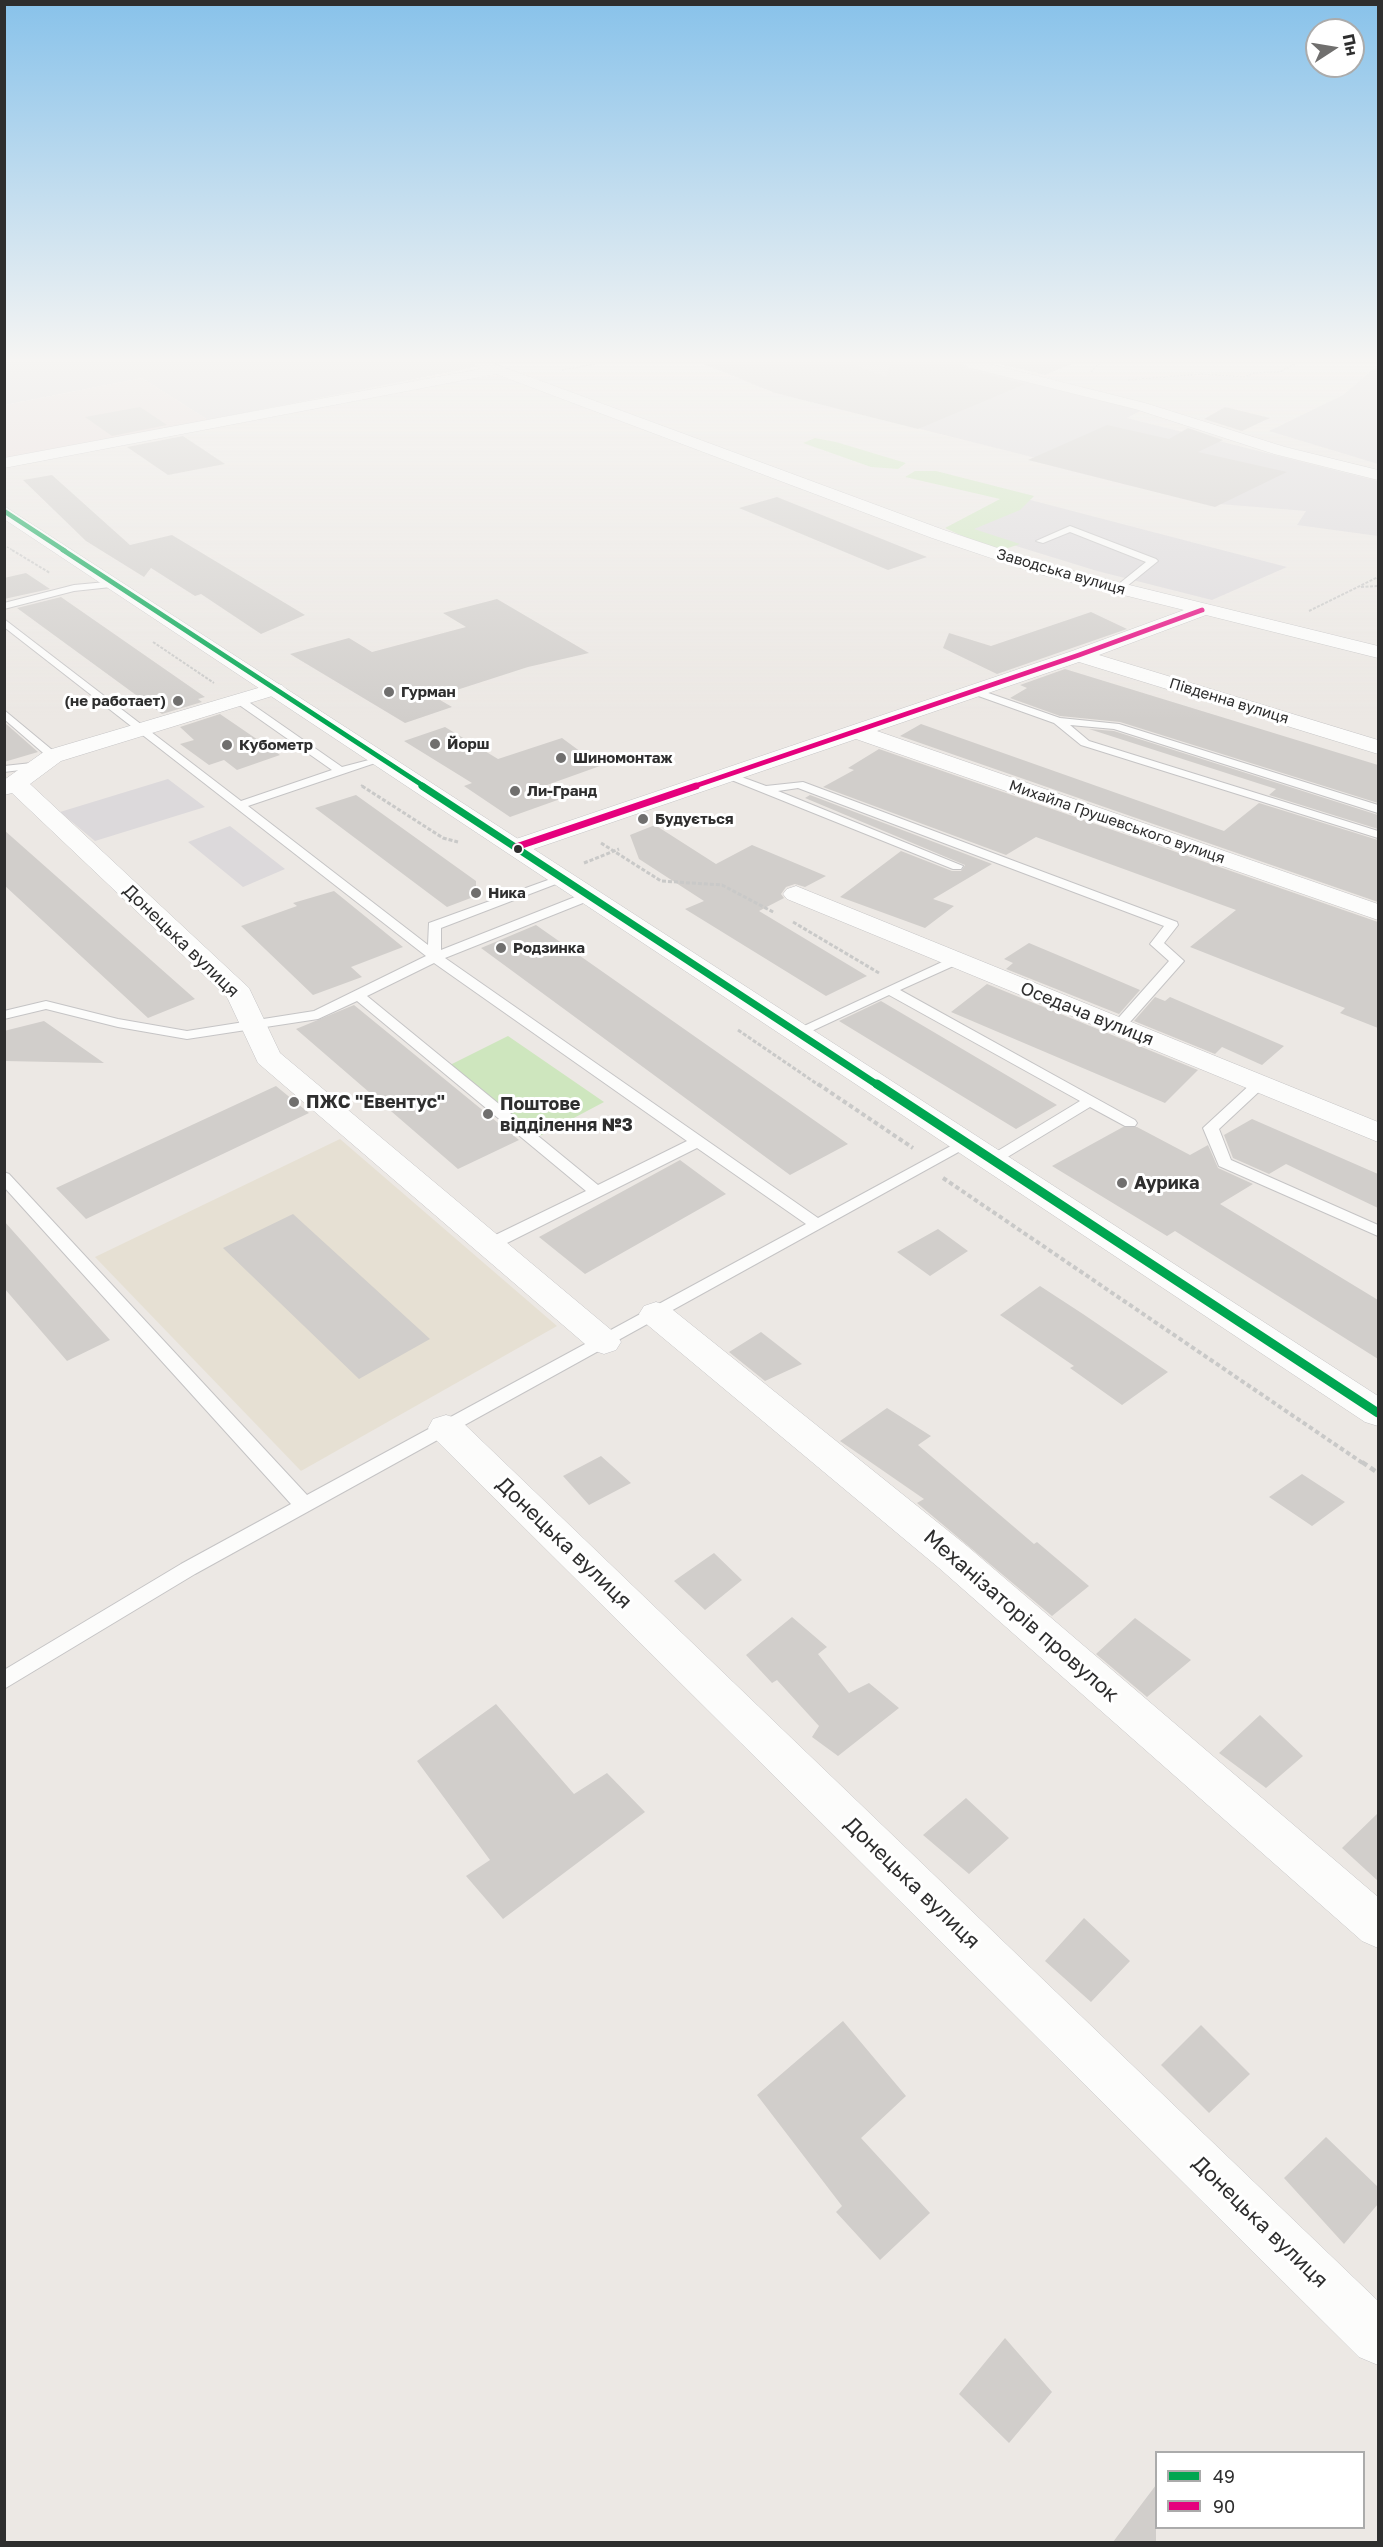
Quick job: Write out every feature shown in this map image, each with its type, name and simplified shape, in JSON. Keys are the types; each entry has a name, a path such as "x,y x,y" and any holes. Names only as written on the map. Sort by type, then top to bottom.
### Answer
{"street":[{"name":"Заводська вулиця","path":"801,483 938,534 1042,569 1378,652"},
{"path":"4,511 1378,1413"},
{"path":"516,848 1079,655 1202,610"},
{"name":"Південна вулиця","path":"1079,655 1378,747"},
{"path":"8,780 47,760 275,689"},
{"name":"Михайла Грушевського вулиця","path":"855,731 1378,912"},
{"name":"Донецька вулиця","path":"8,780 239,994 268,1057 604,1342"},
{"name":"Оседача вулиця","path":"796,894 1378,1133"},
{"name":"Механізаторів провулок","path":"656,1314 953,1557 1378,1926"},
{"name":"Донецька вулиця","path":"446,1428 1378,2338"}],"lane":[{"path":"1040,541 1070,530 1153,561 1118,589"},
{"path":"4,606 74,588 117,584"},
{"path":"4,622 435,957 818,1225"},
{"path":"974,691 1058,721 1115,726 1378,809"},
{"path":"239,700 341,771"},
{"path":"4,713 47,760"},
{"path":"1058,721 1085,743 1149,761 1378,835"},
{"path":"240,805 380,758"},
{"path":"728,775 769,789 957,866"},
{"path":"769,789 799,784 1172,925 1157,944 1177,961 1118,1027"},
{"path":"435,957 434,926 563,879"},
{"path":"4,1015 46,1005 118,1023 188,1035 318,1015 435,957 589,896"},
{"path":"796,1033 956,960"},
{"path":"895,988 1130,1123"},
{"path":"358,995 597,1192"},
{"path":"1259,1084 1211,1128 1224,1163 1378,1231"},
{"path":"991,1161 1090,1101"},
{"path":"489,1245 698,1141"},
{"path":"4,1681 188,1569 965,1144"},
{"path":"4,1177 304,1505"}],"path":[{"path":"4,545 74,588"},
{"path":"1276,628 1378,577"},
{"path":"1357,588 1378,586"},
{"path":"152,641 239,700"},
{"path":"341,771 443,838 458,842 468,848"},
{"path":"606,836 597,840 661,881 722,885 777,914"},
{"path":"786,919 895,988"},
{"path":"736,1029 1378,1473"}],"shaded area":[{"path":"1135,483 1378,483 1378,536 1297,525 1306,511 1219,504"},
{"path":"1019,497 1287,567 1212,600 1097,571 958,528"},
{"path":"168,779 205,807 95,841 60,812"},
{"path":"230,826 285,869 243,887 188,842"},
{"path":"340,1139 557,1326 301,1471 95,1257"}],"green space":[{"path":"930,483 982,483 1034,496 1020,510 974,529 1020,544 1002,550 971,540 945,528 1000,499"},
{"path":"508,1036 604,1102 536,1138 446,1067"}],"building":[{"path":"26,483 61,483 130,545 172,535 305,615 261,634 201,594 195,596 151,568 144,577 86,541"},
{"path":"1119,483 1265,483 1215,507"},
{"path":"777,497 927,557 888,570 739,508"},
{"path":"26,573 50,589 4,599 4,578"},
{"path":"61,597 205,697 198,699 202,702 162,714 17,608"},
{"path":"497,599 589,653 528,667 435,697 452,707 405,723 290,654 349,638 372,652 466,627 443,613"},
{"path":"1091,612 1127,629 997,674 943,648 949,633 991,646"},
{"path":"1065,669 1378,765 1378,803 1120,722 1060,716 1010,698 1027,688 1020,685"},
{"path":"220,714 280,755 237,770 224,760 209,765 180,744 194,740 180,727"},
{"path":"4,722 38,752 4,762"},
{"path":"921,724 1224,831 1259,803 1378,840 1378,902 900,736"},
{"path":"445,727 498,759 562,738 600,766 547,785 566,797 510,817 464,786 472,783 404,741"},
{"path":"1089,729 1114,731 1378,815 1378,829 1269,795 1276,789"},
{"path":"879,749 1378,922 1378,1028 1340,1013 1345,1008 1190,947 1236,910 1036,837 1006,855 823,787 854,770 848,768"},
{"path":"356,795 476,881 476,896 447,907 315,808"},
{"path":"810,795 992,864 933,899 954,906 925,928 840,897 901,851 952,871 961,871 965,865 805,798"},
{"path":"655,825 716,864 752,845 826,876 805,887 795,884 786,887 781,894 784,898 759,911 867,976 826,996 685,909 704,901 639,859 630,835"},
{"path":"4,830 195,999 148,1018 4,885"},
{"path":"334,891 403,947 351,967 362,977 313,995 241,926 297,906 293,903"},
{"path":"536,925 848,1144 790,1175 481,948"},
{"path":"1029,943 1140,990 1119,1014 1006,969 1013,963 1004,959"},
{"path":"987,984 1198,1070 1165,1103 951,1012"},
{"path":"1155,997 1165,1001 1170,997 1284,1046 1262,1065 1222,1047 1215,1054 1134,1021"},
{"path":"881,1001 1057,1105 1016,1129 839,1021"},
{"path":"354,1005 519,1140 458,1169 296,1029"},
{"path":"44,1021 104,1063 4,1061 4,1031"},
{"path":"276,1086 309,1113 86,1219 56,1188"},
{"path":"1252,1119 1378,1174 1378,1208 1286,1164 1269,1174 1233,1158 1224,1135"},
{"path":"1123,1127 1137,1127 1190,1155 1208,1145 1218,1168 1253,1184 1220,1204 1378,1300 1378,1359 1175,1231 1167,1236 1052,1166"},
{"path":"680,1160 726,1194 585,1274 539,1237"},
{"path":"293,1214 430,1339 359,1379 223,1248"},
{"path":"4,1221 110,1340 67,1361 4,1288"},
{"path":"938,1229 968,1251 930,1276 897,1252"},
{"path":"1040,1286 1168,1372 1122,1405 1070,1368 1074,1366 1000,1315"},
{"path":"761,1332 802,1364 765,1381 729,1352"},
{"path":"887,1408 931,1436 918,1445 1034,1544 1037,1542 1089,1586 1052,1616 917,1503 924,1499 840,1441"},
{"path":"601,1456 631,1483 589,1505 563,1476"},
{"path":"1302,1474 1345,1502 1312,1526 1269,1497"},
{"path":"714,1553 742,1580 705,1610 674,1581"},
{"path":"792,1617 827,1647 818,1654 849,1693 869,1683 899,1708 838,1756 812,1737 819,1726 777,1680 772,1683 746,1655"},
{"path":"1135,1618 1191,1660 1147,1697 1096,1654"},
{"path":"496,1704 574,1794 607,1773 645,1812 503,1919 466,1876 490,1860 417,1761"},
{"path":"1260,1715 1303,1756 1266,1788 1219,1753"},
{"path":"966,1798 1009,1838 969,1874 923,1835"},
{"path":"1378,1813 1378,1881 1342,1848"},
{"path":"1084,1918 1130,1961 1091,2002 1045,1961"},
{"path":"843,2021 906,2096 861,2138 930,2213 880,2260 836,2212 842,2206 757,2095"},
{"path":"1201,2025 1250,2074 1209,2113 1161,2065"},
{"path":"1326,2137 1378,2187 1378,2204 1344,2244 1284,2178"},
{"path":"1005,2338 1052,2392 1009,2443 959,2394"},
{"path":"1155,2486 1156,2542 1113,2542"}],"transit line":[{"name":"49","path":"4,511 1378,1413"},
{"name":"90","path":"516,847 1079,655 1202,610"}],"place":[{"name":"Гурман","path":"389,692"},
{"name":"(не работает)","path":"178,701"},
{"name":"Йорш","path":"435,744"},
{"name":"Кубометр","path":"227,745"},
{"name":"Шиномонтаж","path":"561,758"},
{"name":"Ли-Гранд","path":"515,791"},
{"name":"Будується","path":"643,819"},
{"name":"Ника","path":"476,893"},
{"name":"Родзинка","path":"501,948"},
{"name":"ПЖС \"Евентус\"","path":"294,1102"},
{"name":"Поштове відділення №3","path":"488,1114"},
{"name":"Аурика","path":"1122,1183"}]}
